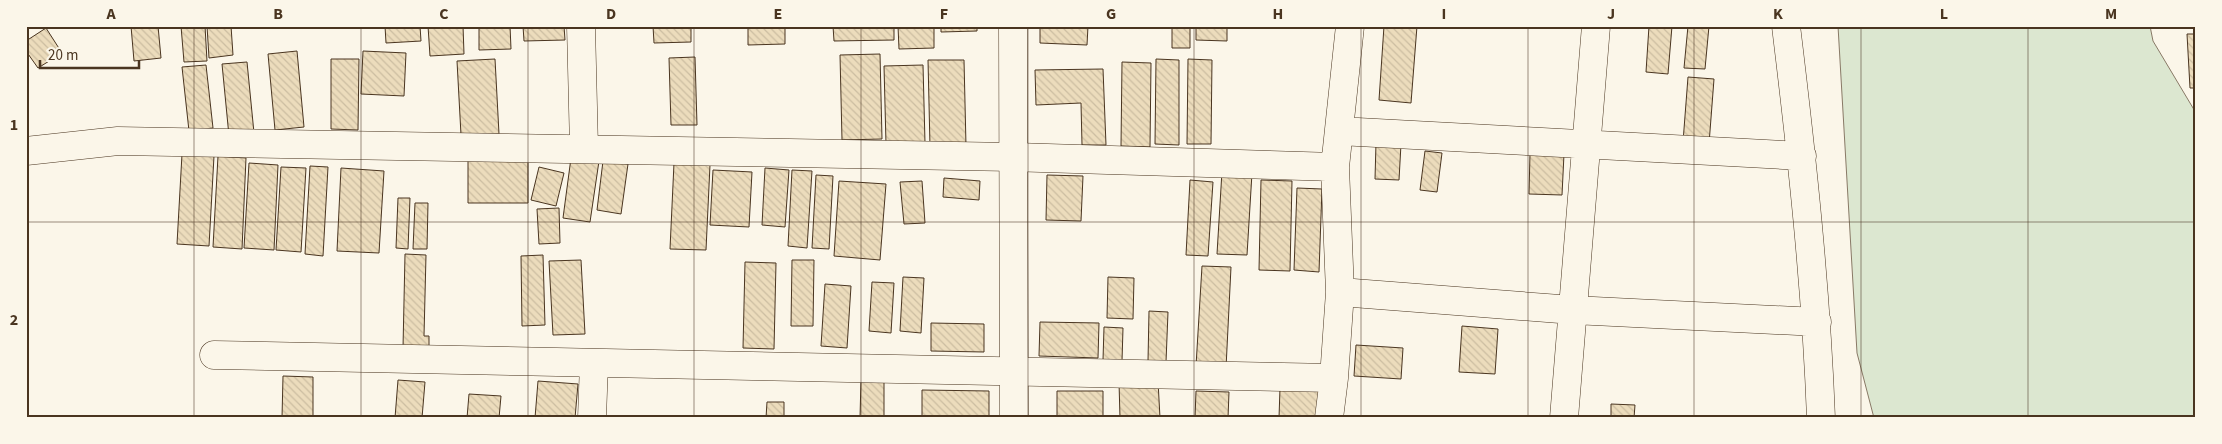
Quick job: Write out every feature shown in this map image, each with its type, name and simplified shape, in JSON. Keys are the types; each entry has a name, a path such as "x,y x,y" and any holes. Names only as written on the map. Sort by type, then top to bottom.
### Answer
{"street":[{"path":"581,26 584,148"},
{"path":"1013,26 1014,418"},
{"path":"1330,418 1340,292 1335,167 1350,26"},
{"path":"1564,418 1596,26"},
{"path":"1786,26 1802,156 1817,322 1822,418"},
{"path":"1339,131 1802,156"},
{"path":"26,151 118,141 1012,157 1335,167"},
{"path":"1340,292 1574,310 1817,322"},
{"path":"214,355 1334,378"},
{"path":"592,418 594,363"}],"green space":[{"path":"1838,26 2150,26 2153,41 2196,113 2196,418 1874,418 1857,353"}],"building":[{"path":"131,26 158,26 161,58 134,61"},
{"path":"181,26 205,26 207,61 184,62"},
{"path":"207,26 231,26 233,55 209,58"},
{"path":"385,26 420,26 421,41 386,43"},
{"path":"428,26 463,26 464,54 430,56"},
{"path":"479,26 510,26 511,49 479,50"},
{"path":"523,26 564,26 565,40 524,41"},
{"path":"653,26 691,26 691,42 654,43"},
{"path":"748,26 785,26 785,44 748,45"},
{"path":"833,26 894,26 894,40 834,41"},
{"path":"898,26 934,26 934,48 899,49"},
{"path":"941,26 977,26 977,31 941,32"},
{"path":"1040,26 1088,26 1087,45 1040,43"},
{"path":"1172,26 1190,26 1190,48 1172,48"},
{"path":"1196,26 1227,26 1227,41 1196,40"},
{"path":"1384,26 1417,26 1411,103 1379,100"},
{"path":"1649,26 1672,26 1668,74 1646,72"},
{"path":"1688,26 1709,26 1705,69 1684,68"},
{"path":"46,28 62,53 38,68 26,51 26,41"},
{"path":"2187,34 2196,34 2196,88 2190,88"},
{"path":"297,51 304,127 275,130 268,54"},
{"path":"363,51 406,53 404,96 361,94"},
{"path":"880,54 882,139 842,140 840,55"},
{"path":"695,57 697,125 671,125 669,58"},
{"path":"331,59 359,59 358,130 331,129"},
{"path":"495,59 499,134 461,135 457,61"},
{"path":"1156,59 1179,60 1179,145 1155,144"},
{"path":"1188,59 1212,60 1211,144 1187,144"},
{"path":"928,60 964,60 966,146 930,147"},
{"path":"247,62 254,133 229,136 222,64"},
{"path":"1122,62 1151,63 1150,147 1121,146"},
{"path":"206,65 213,128 189,131 182,67"},
{"path":"923,65 925,143 886,144 884,66"},
{"path":"1103,69 1106,145 1082,145 1081,103 1036,105 1035,70"},
{"path":"1688,77 1714,79 1709,144 1683,142"},
{"path":"1376,143 1401,144 1399,180 1375,179"},
{"path":"1425,151 1442,153 1437,192 1420,190"},
{"path":"1530,153 1564,154 1562,195 1529,194"},
{"path":"182,154 214,156 209,246 177,244"},
{"path":"218,156 246,158 242,249 213,247"},
{"path":"468,158 528,158 528,203 468,203"},
{"path":"571,158 599,161 590,222 563,218"},
{"path":"603,161 628,164 621,214 597,210"},
{"path":"249,163 278,165 274,250 244,248"},
{"path":"674,163 710,165 706,250 670,249"},
{"path":"310,166 328,167 323,256 305,254"},
{"path":"281,167 306,168 301,252 276,250"},
{"path":"539,167 564,173 556,206 531,200"},
{"path":"341,168 384,171 379,253 337,251"},
{"path":"765,168 789,170 785,227 762,225"},
{"path":"713,170 752,172 749,227 710,225"},
{"path":"792,170 812,171 807,248 788,246"},
{"path":"1222,171 1252,173 1247,255 1217,254"},
{"path":"816,175 833,176 829,249 812,248"},
{"path":"1047,175 1083,176 1081,221 1046,220"},
{"path":"944,178 980,181 979,200 943,197"},
{"path":"1190,180 1213,182 1208,256 1186,255"},
{"path":"1261,180 1292,181 1290,271 1259,270"},
{"path":"839,181 886,184 880,260 834,256"},
{"path":"922,181 925,223 904,224 900,182"},
{"path":"1297,188 1322,189 1319,272 1294,270"},
{"path":"398,198 410,198 408,249 396,248"},
{"path":"415,203 428,203 427,249 413,249"},
{"path":"559,208 560,243 539,244 537,209"},
{"path":"405,254 426,255 424,336 429,336 429,348 403,348"},
{"path":"543,255 545,325 522,326 521,256"},
{"path":"581,260 585,334 553,335 549,261"},
{"path":"792,260 814,260 813,326 791,326"},
{"path":"745,262 776,263 774,349 743,348"},
{"path":"1202,266 1231,267 1226,368 1196,366"},
{"path":"903,277 924,278 921,333 900,331"},
{"path":"1108,277 1134,278 1133,319 1107,318"},
{"path":"872,282 894,283 891,333 869,331"},
{"path":"825,284 851,286 847,348 821,346"},
{"path":"1149,311 1168,312 1166,362 1148,361"},
{"path":"1040,322 1099,323 1098,358 1039,356"},
{"path":"931,323 984,324 984,352 931,351"},
{"path":"1462,326 1498,329 1495,374 1459,372"},
{"path":"1104,327 1123,328 1122,361 1103,360"},
{"path":"1356,345 1403,348 1401,379 1354,376"},
{"path":"283,376 313,377 313,418 282,418"},
{"path":"861,379 884,379 884,418 860,418"},
{"path":"398,380 425,382 422,418 395,418"},
{"path":"538,381 578,384 575,418 535,418"},
{"path":"1158,381 1160,418 1120,418 1119,382"},
{"path":"1280,388 1321,389 1320,418 1279,418"},
{"path":"922,390 989,391 989,417 922,416"},
{"path":"1057,391 1103,391 1103,418 1057,418"},
{"path":"1196,391 1229,392 1228,418 1195,418"},
{"path":"469,394 501,396 499,418 467,418"},
{"path":"767,402 784,402 784,418 766,418"},
{"path":"1611,404 1635,405 1634,418 1611,418"}]}
